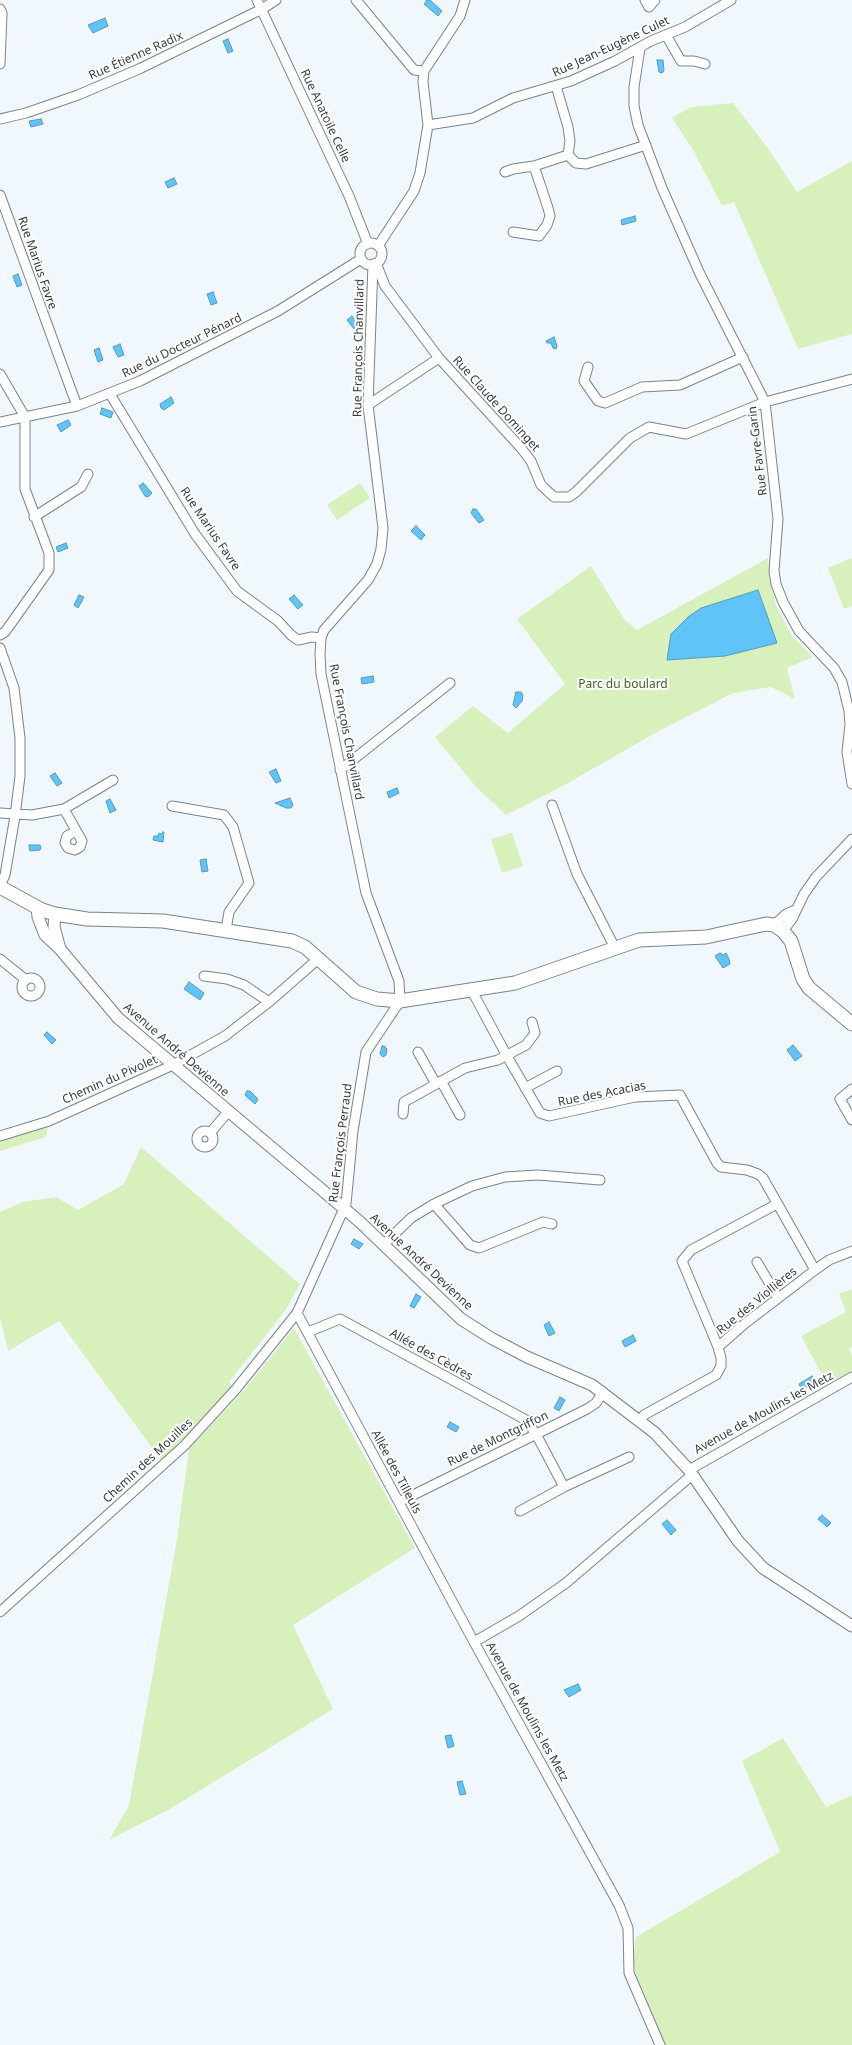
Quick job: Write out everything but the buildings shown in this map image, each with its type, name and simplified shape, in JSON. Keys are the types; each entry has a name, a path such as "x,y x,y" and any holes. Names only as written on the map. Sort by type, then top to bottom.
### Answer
{"main road":[{"path":"0,886 38,907 55,914 87,919 163,921 292,941 305,947 356,992 377,999 400,1001 472,991 515,983 639,940 706,937 751,926 766,924 779,928 791,940 803,979 809,988 852,1024"}],"street":[{"name":"Rue Anatoile Celle","path":"257,0 349,196 368,244"},
{"name":"Rue Étienne Radix","path":"0,119 26,113 78,95 139,69 262,10 276,0"},
{"path":"356,0 414,70 424,71"},
{"path":"378,246 403,210 414,191 420,173 428,125 423,82 424,71 460,16 466,0"},
{"name":"Rue Jean-Eugène Culet","path":"428,125 473,118 513,98 556,86 577,78 640,48 651,41 685,27 731,0"},
{"path":"0,9 2,13 0,64"},
{"path":"666,35 681,61 694,61 705,64"},
{"name":"Rue Favre-Garin","path":"640,48 634,86 634,106 638,125 700,274 765,402 778,519 774,571 776,584 783,602 799,632 808,643 834,668 842,682 849,711 850,724 847,752 852,784"},
{"path":"556,86 568,127 570,142 568,155"},
{"path":"568,155 576,163 586,164 646,145"},
{"path":"505,172 513,168 534,166 568,155"},
{"path":"513,232 538,236 547,225 550,216 534,166"},
{"name":"Rue Marius Favre","path":"0,195 77,406"},
{"path":"368,244 378,246 381,254 374,264 368,264 361,259 361,250 368,244"},
{"name":"Rue du Docteur Pénard","path":"0,422 77,406 140,381 278,311 361,259"},
{"name":"Rue Claude Dominget","path":"374,264 385,286 439,358 521,448 531,461 542,485 554,496 569,497 576,492 630,438 649,427 686,434 765,402 852,379"},
{"name":"Rue François Chanvillard","path":"374,264 368,406 383,528 381,549 377,564 368,580 338,612 324,630 321,638 321,674 366,893 399,981 400,1001"},
{"path":"588,367 584,381 598,401 605,404 642,386 680,385 743,357"},
{"path":"368,406 439,358"},
{"path":"0,374 25,417 25,490 34,517 49,553 49,570 5,632 0,636"},
{"name":"Rue Marius Favre","path":"110,394 195,534 237,591 278,620 298,640 312,637 321,638"},
{"path":"34,517 81,487 88,474"},
{"path":"0,648 14,688 18,710 20,738 20,776 15,816 6,875 0,886"},
{"path":"340,770 450,683"},
{"path":"0,813 15,816 32,815 64,809 113,780"},
{"path":"172,806 224,815 233,827 249,883 229,912 226,930"},
{"path":"552,806 578,874 615,948"},
{"path":"64,809 76,831"},
{"path":"779,928 792,919 795,910 816,877 852,839"},
{"name":"Avenue André Devienne","path":"38,907 38,917 45,934 118,1018 344,1211 360,1222 448,1308 470,1326 527,1357 581,1379 603,1392 640,1421 655,1434 690,1472 738,1541 763,1568 852,1626"},
{"name":"Avenue André Devienne","path":"55,914 54,927 60,950"},
{"path":"0,959 26,980"},
{"name":"Chemin du Pivolet","path":"0,1136 49,1121 173,1065 225,1036 269,1002 318,959"},
{"path":"204,976 226,979 244,985 269,1002"},
{"name":"Rue des Acacias","path":"472,991 506,1056 540,1113 549,1116 635,1097 680,1095 717,1163 721,1167 728,1169 747,1170 758,1174 762,1178 815,1270"},
{"name":"Rue François Perraud","path":"297,1313 344,1211 347,1200 353,1131 366,1052 400,1001"},
{"path":"403,1114 404,1102 465,1068 498,1060 526,1045 535,1033 532,1022"},
{"path":"418,1052 460,1116"},
{"path":"525,1088 557,1071"},
{"path":"852,1089 840,1099 852,1120"},
{"path":"210,1133 228,1112"},
{"path":"383,1245 411,1218 434,1204 472,1186 505,1177 538,1175 600,1180"},
{"path":"434,1204 470,1245 479,1248 543,1222 552,1224"},
{"path":"718,1347 682,1261 691,1250 777,1204"},
{"name":"Rue des Viollières","path":"640,1421 644,1415 716,1375 721,1366 721,1358 718,1347 743,1325 829,1260 852,1252"},
{"path":"757,1262 778,1298"},
{"name":"Allée des Tilleuls","path":"297,1313 474,1642"},
{"name":"Chemin des Mouilles","path":"0,1612 185,1445 236,1389 297,1313"},
{"name":"Allée des Cèdres","path":"308,1332 340,1319 526,1420 536,1434"},
{"name":"Avenue de Moulins les Metz","path":"660,2045 629,1973 628,1928 625,1916 474,1642 519,1616 566,1583 690,1472 852,1378"},
{"name":"Rue de Montgriffon","path":"399,1502 591,1406 603,1392"},
{"path":"536,1434 564,1487"},
{"path":"520,1511 564,1487 629,1457"}],"green space":[{"path":"733,103 767,147 797,192 852,161 852,334 798,349 734,202 722,206 693,150 672,118 691,107"},
{"path":"360,483 370,498 337,520 327,505"},
{"name":"Parc du boulard","path":"768,558 770,579 776,605 792,636 813,657 787,668 795,699 771,687 733,693 657,732 561,787 506,815 476,787 435,737 473,706 508,733 565,684 517,619 591,566 624,619 637,630"},
{"path":"852,558 852,606 844,609 828,568"},
{"path":"512,833 523,866 502,873 491,839"},
{"path":"49,1121 46,1137 0,1151 0,1136"},
{"path":"141,1147 300,1284 285,1311 229,1382 236,1389 161,1460 59,1321 8,1351 0,1318 0,1212 22,1202 56,1197 78,1210 124,1184"},
{"path":"852,1289 852,1347 849,1349 852,1355 852,1371 827,1384 801,1336 846,1312 839,1294"},
{"path":"294,1328 415,1548 293,1625 333,1709 168,1810 109,1840 129,1805 177,1539 189,1449 246,1388"},
{"path":"783,1738 826,1807 852,1795 852,2045 665,2045 640,1992 633,1961 636,1937 780,1852 742,1761"}],"water":[{"path":"427,0 430,0 442,11 438,16 424,4"},
{"path":"105,18 108,26 93,33 88,25"},
{"path":"228,39 233,51 228,53 223,41"},
{"path":"657,60 663,60 664,71 662,73 659,72"},
{"path":"41,119 43,124 31,127 29,121"},
{"path":"174,178 177,184 168,188 165,182"},
{"path":"635,216 636,221 622,225 621,220"},
{"path":"18,274 22,285 17,287 13,276"},
{"path":"213,292 217,303 211,305 207,294"},
{"path":"352,316 359,326 355,330 347,320"},
{"path":"554,337 557,346 556,349 553,348 551,343 547,343 546,341"},
{"path":"120,344 124,355 118,357 113,347"},
{"path":"99,348 103,360 98,362 94,350"},
{"path":"171,397 174,403 164,410 161,408 160,404"},
{"path":"102,408 113,412 111,418 100,414"},
{"path":"68,420 71,425 61,432 57,425"},
{"path":"143,483 152,493 148,497 145,496 139,486"},
{"path":"473,509 476,509 484,520 479,523 471,513"},
{"path":"416,526 425,535 421,540 411,531"},
{"path":"66,543 68,548 58,552 56,547"},
{"path":"758,590 777,643 725,656 667,660 671,634 688,617 701,608"},
{"path":"79,595 84,597 78,608 74,605"},
{"path":"294,595 303,605 298,609 289,599"},
{"path":"373,676 374,682 362,684 361,678"},
{"path":"516,692 521,692 523,695 522,701 516,708 513,705"},
{"path":"276,769 281,781 276,783 269,772"},
{"path":"55,773 62,783 57,786 50,776"},
{"path":"397,788 399,793 389,798 387,792"},
{"path":"290,798 293,805 291,808 286,808 275,803"},
{"path":"110,799 116,810 110,813 106,801"},
{"path":"163,832 163,842 153,840 154,836 158,836 159,833 162,834"},
{"path":"29,845 40,845 41,848 40,850 30,851"},
{"path":"206,859 208,871 202,872 200,860"},
{"path":"720,953 723,955 726,953 730,964 723,968 715,956"},
{"path":"189,982 204,993 200,1000 184,989"},
{"path":"47,1032 56,1040 52,1044 44,1035"},
{"path":"793,1045 802,1056 795,1061 787,1050"},
{"path":"382,1046 387,1049 386,1055 383,1057 380,1054"},
{"path":"247,1091 250,1091 258,1099 255,1104 245,1095"},
{"path":"354,1239 363,1244 359,1249 351,1244"},
{"path":"416,1294 421,1297 414,1308 410,1306"},
{"path":"549,1322 555,1333 549,1336 544,1325"},
{"path":"633,1335 636,1341 625,1347 622,1341"},
{"path":"812,1376 815,1382 802,1390 799,1384"},
{"path":"560,1397 565,1400 559,1411 554,1408"},
{"path":"450,1422 459,1427 456,1432 447,1427"},
{"path":"822,1515 831,1523 827,1527 818,1519"},
{"path":"667,1520 676,1530 671,1535 662,1524"},
{"path":"578,1684 581,1690 569,1697 564,1690"},
{"path":"451,1735 454,1746 448,1748 445,1736"},
{"path":"462,1781 466,1794 460,1795 457,1782"}]}
